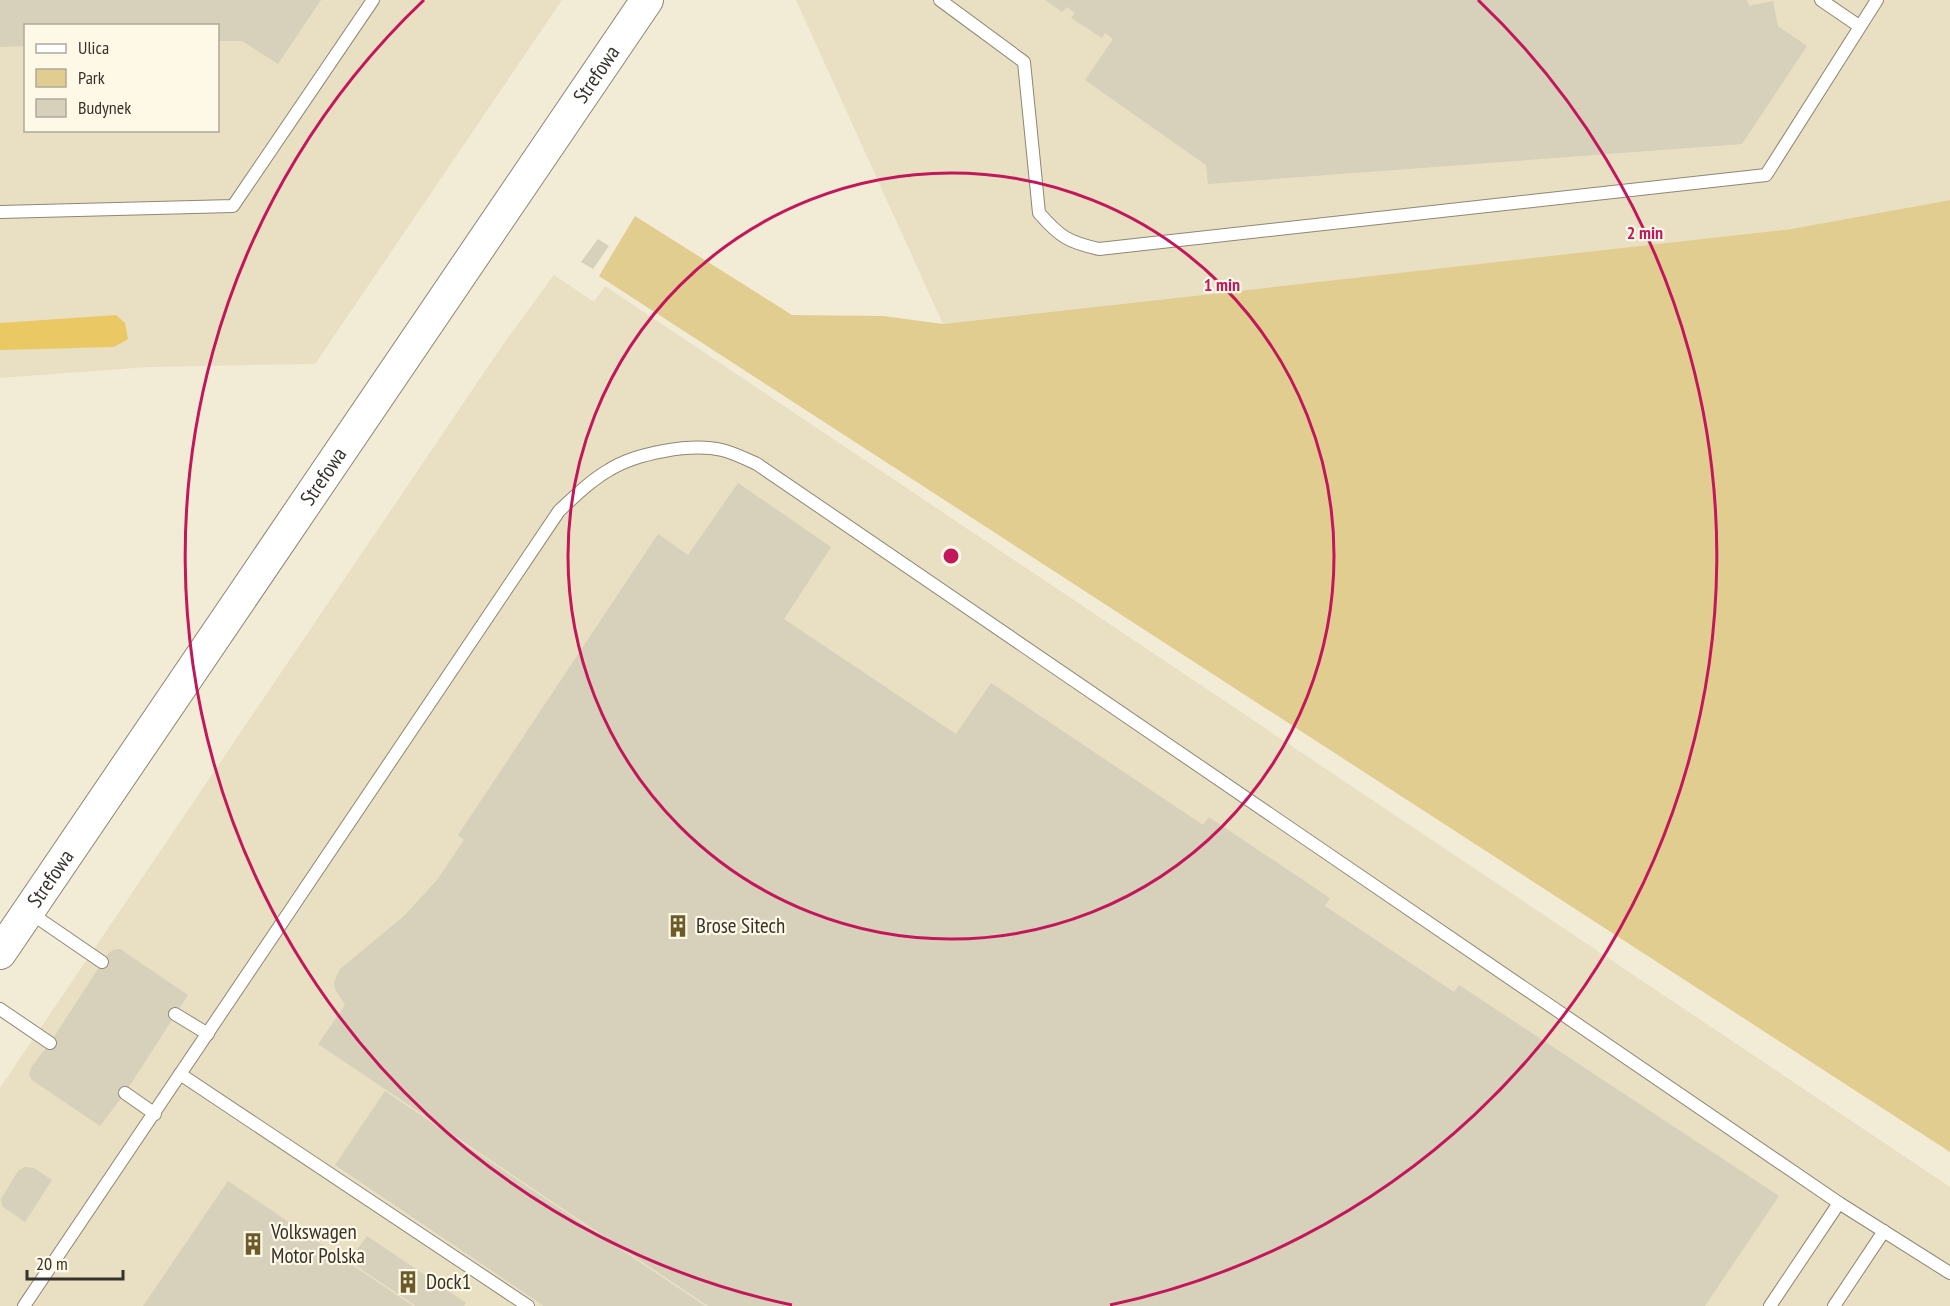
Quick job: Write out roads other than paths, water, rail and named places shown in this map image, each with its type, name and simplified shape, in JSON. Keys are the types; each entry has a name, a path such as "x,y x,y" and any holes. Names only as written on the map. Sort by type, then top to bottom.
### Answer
{"street":[{"name":"Strefowa","path":"0,953 646,0"}],"lane":[{"path":"0,212 233,206 373,0"},
{"path":"940,0 1024,62 1039,213 1056,232 1074,243 1099,249 1766,175 1877,0"},
{"path":"1821,0 1859,26"},
{"path":"24,1306 559,511 585,485 611,468 650,454 683,448 721,450 757,464 1839,1203 1950,1273"},
{"path":"29,911 102,962"},
{"path":"0,1009 50,1043"},
{"path":"176,1014 208,1034"},
{"path":"180,1074 528,1306"},
{"path":"125,1094 155,1114"},
{"path":"1770,1306 1839,1203"},
{"path":"1834,1306 1884,1231"}],"place":[{"name":"Brose Sitech","path":"678,926"},
{"name":"Volkswagen Motor Polska","path":"253,1244"},
{"name":"Dock1","path":"408,1282"}]}
